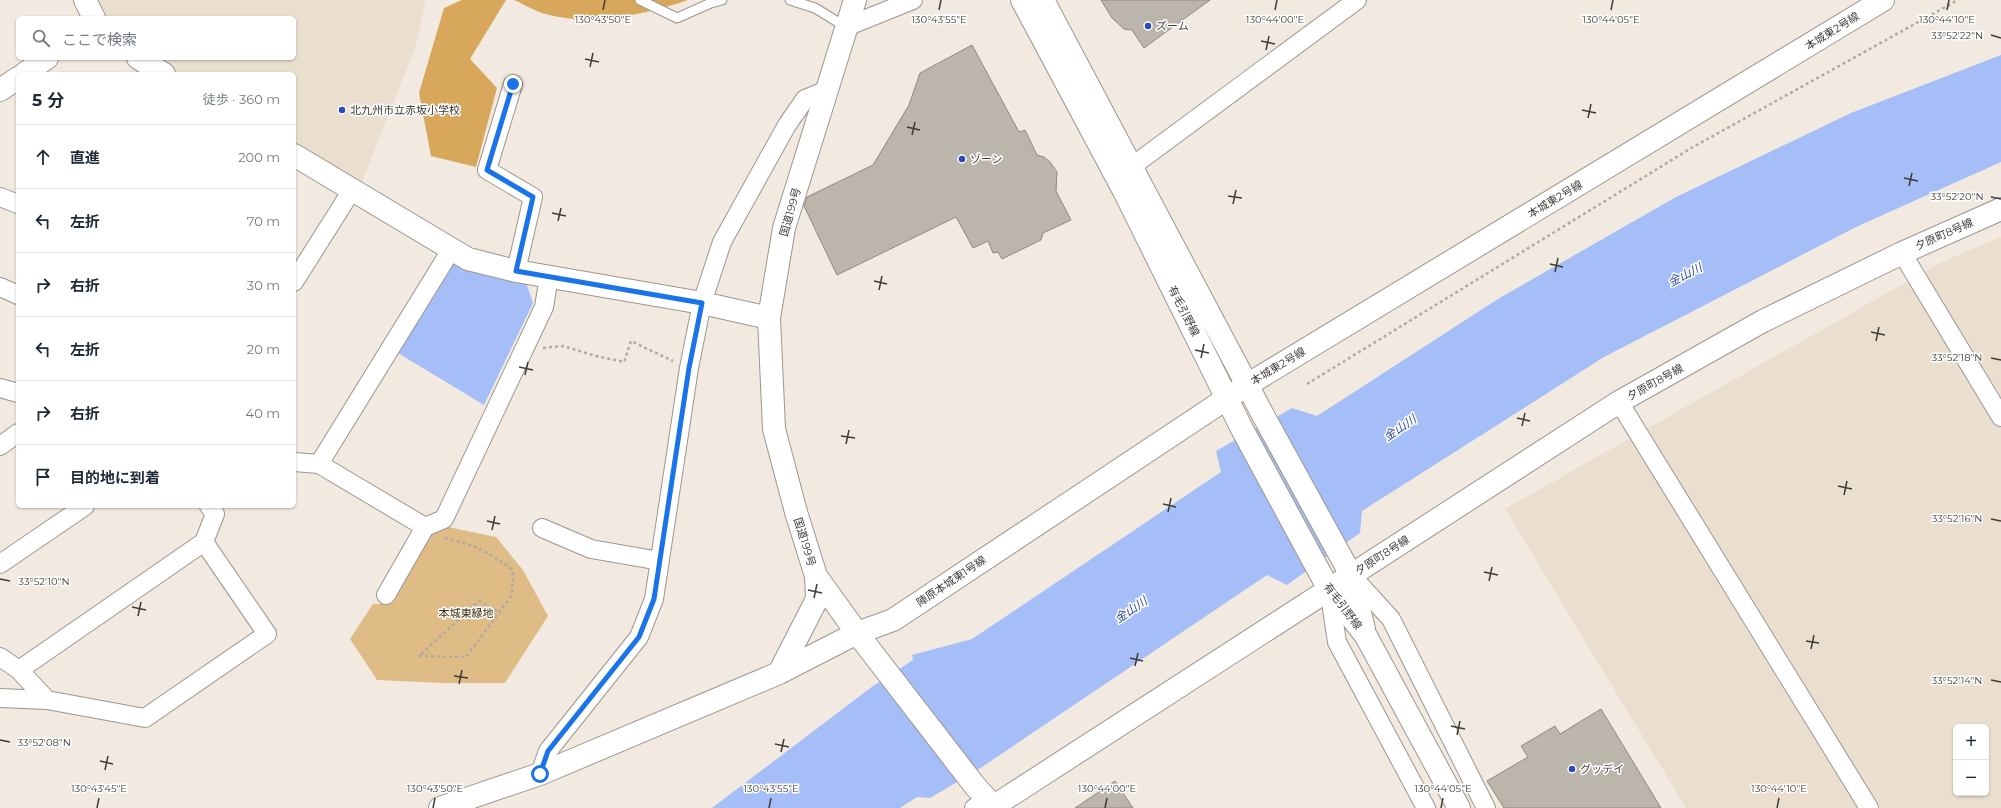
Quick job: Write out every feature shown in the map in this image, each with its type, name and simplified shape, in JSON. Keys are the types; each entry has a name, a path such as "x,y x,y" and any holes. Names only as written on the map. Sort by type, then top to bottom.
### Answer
{"main road":[{"path":"85,0 93,16"},
{"name":"国道199号","path":"855,0 784,228 769,318 774,429 796,512 816,576 857,633"},
{"name":"有毛引野線","path":"1022,0 1120,184 1228,398 1242,429 1324,581 1366,636 1459,808"},
{"name":"有毛引野線","path":"1043,0 1263,415 1347,568 1366,636"},
{"name":"本城東2号線","path":"1228,398 1247,385 1882,0"},
{"path":"27,72 44,60"},
{"path":"141,60 161,72"},
{"path":"0,90 16,79"},
{"path":"296,156 468,259 516,271 702,303 769,318"},
{"name":"夕原町8号線","path":"985,801 1324,581 1619,402 1763,321 1902,253 2001,208"},
{"name":"陣原本城東1号線","path":"857,633 893,620 1228,398"},
{"path":"779,672 817,599 816,576"},
{"path":"440,808 540,774 779,672 857,633 985,801"}],"street":[{"path":"846,27 913,0"},
{"path":"1131,167 1357,0"},
{"path":"513,84 487,170 533,197 516,271"},
{"path":"540,774 548,751 639,637 654,599 689,368 702,303 722,242 787,125 805,99 827,90"},
{"path":"296,279 352,190"},
{"path":"0,197 16,203"},
{"path":"319,464 451,250"},
{"path":"1902,253 2001,417"},
{"path":"386,595 430,525 444,519 544,307 549,277"},
{"path":"0,287 16,294"},
{"path":"0,388 16,393"},
{"path":"1619,402 1869,808"},
{"path":"0,446 16,434"},
{"path":"296,462 319,464 430,525"},
{"path":"0,564 82,508"},
{"path":"19,670 204,542 215,514 210,508"},
{"path":"542,528 591,548 660,561"},
{"path":"0,698 47,700 145,718 267,634 204,542"},
{"path":"1347,568 1391,619 1486,808"},
{"path":"1324,581 1336,642 1426,808"},
{"path":"0,657 19,670 47,700"}],"lane":[{"path":"640,0 677,18 711,3 722,0"},
{"path":"790,0 815,8 846,27"}],"path":[{"path":"1307,384 1693,147 1958,0"},
{"path":"525,349 563,346 624,362 631,341 680,364"},
{"path":"430,525 437,537 464,542 484,550 513,570 512,595 466,657 419,656 479,601 499,612"}],"shaded area":[{"name":"北九州市立赤坂小学校","path":"95,0 426,0 415,48 362,182 296,148 296,72 172,72 154,60 296,60 296,16 104,16"},
{"path":"462,0 506,0 470,59 497,88 476,167 431,156 419,93 444,8"},
{"path":"514,0 688,0 635,14 597,19 578,19 542,13"},
{"path":"2001,237 2001,808 1686,808 1505,509 1942,262"}],"green space":[{"name":"本城東緑地","path":"443,526 496,537 523,570 548,616 505,683 442,683 377,680 350,639 373,604 391,604 431,531"}],"water":[{"name":"金山川","path":"2001,55 2001,162 1856,227 1604,357 1362,511 1360,533 1287,585 1267,575 979,769 930,798 917,797 900,808 712,808 873,686 913,660 912,655 972,639 1221,472 1216,451 1292,408 1317,416 1498,299 1676,197 1851,113"},
{"path":"455,262 526,282 533,303 484,405 398,353"}],"building":[{"name":"ズーム","path":"1101,0 1210,0 1144,48 1132,30 1124,29 1112,18"},
{"name":"ゾーン","path":"972,45 1019,132 1025,130 1037,155 1044,157 1050,162 1057,172 1056,191 1071,220 1043,233 1041,240 1002,259 998,252 993,253 988,241 973,248 956,217 837,275 804,206 807,197 873,165 909,105 920,73"},
{"name":"グッデイ","path":"1601,709 1661,808 1504,808 1487,781 1528,757 1521,746 1555,726 1560,734"},
{"path":"1115,781 1133,808 1075,808"}],"place":[{"name":"ズーム","path":"1148,26"},
{"name":"北九州市立赤坂小学校","path":"342,110"},
{"name":"ゾーン","path":"962,159"},
{"name":"グッデイ","path":"1572,769"}],"route":[{"path":"513,84 487,170 533,197 516,271 702,303 689,368 654,599 639,637 548,751 540,774"}]}
